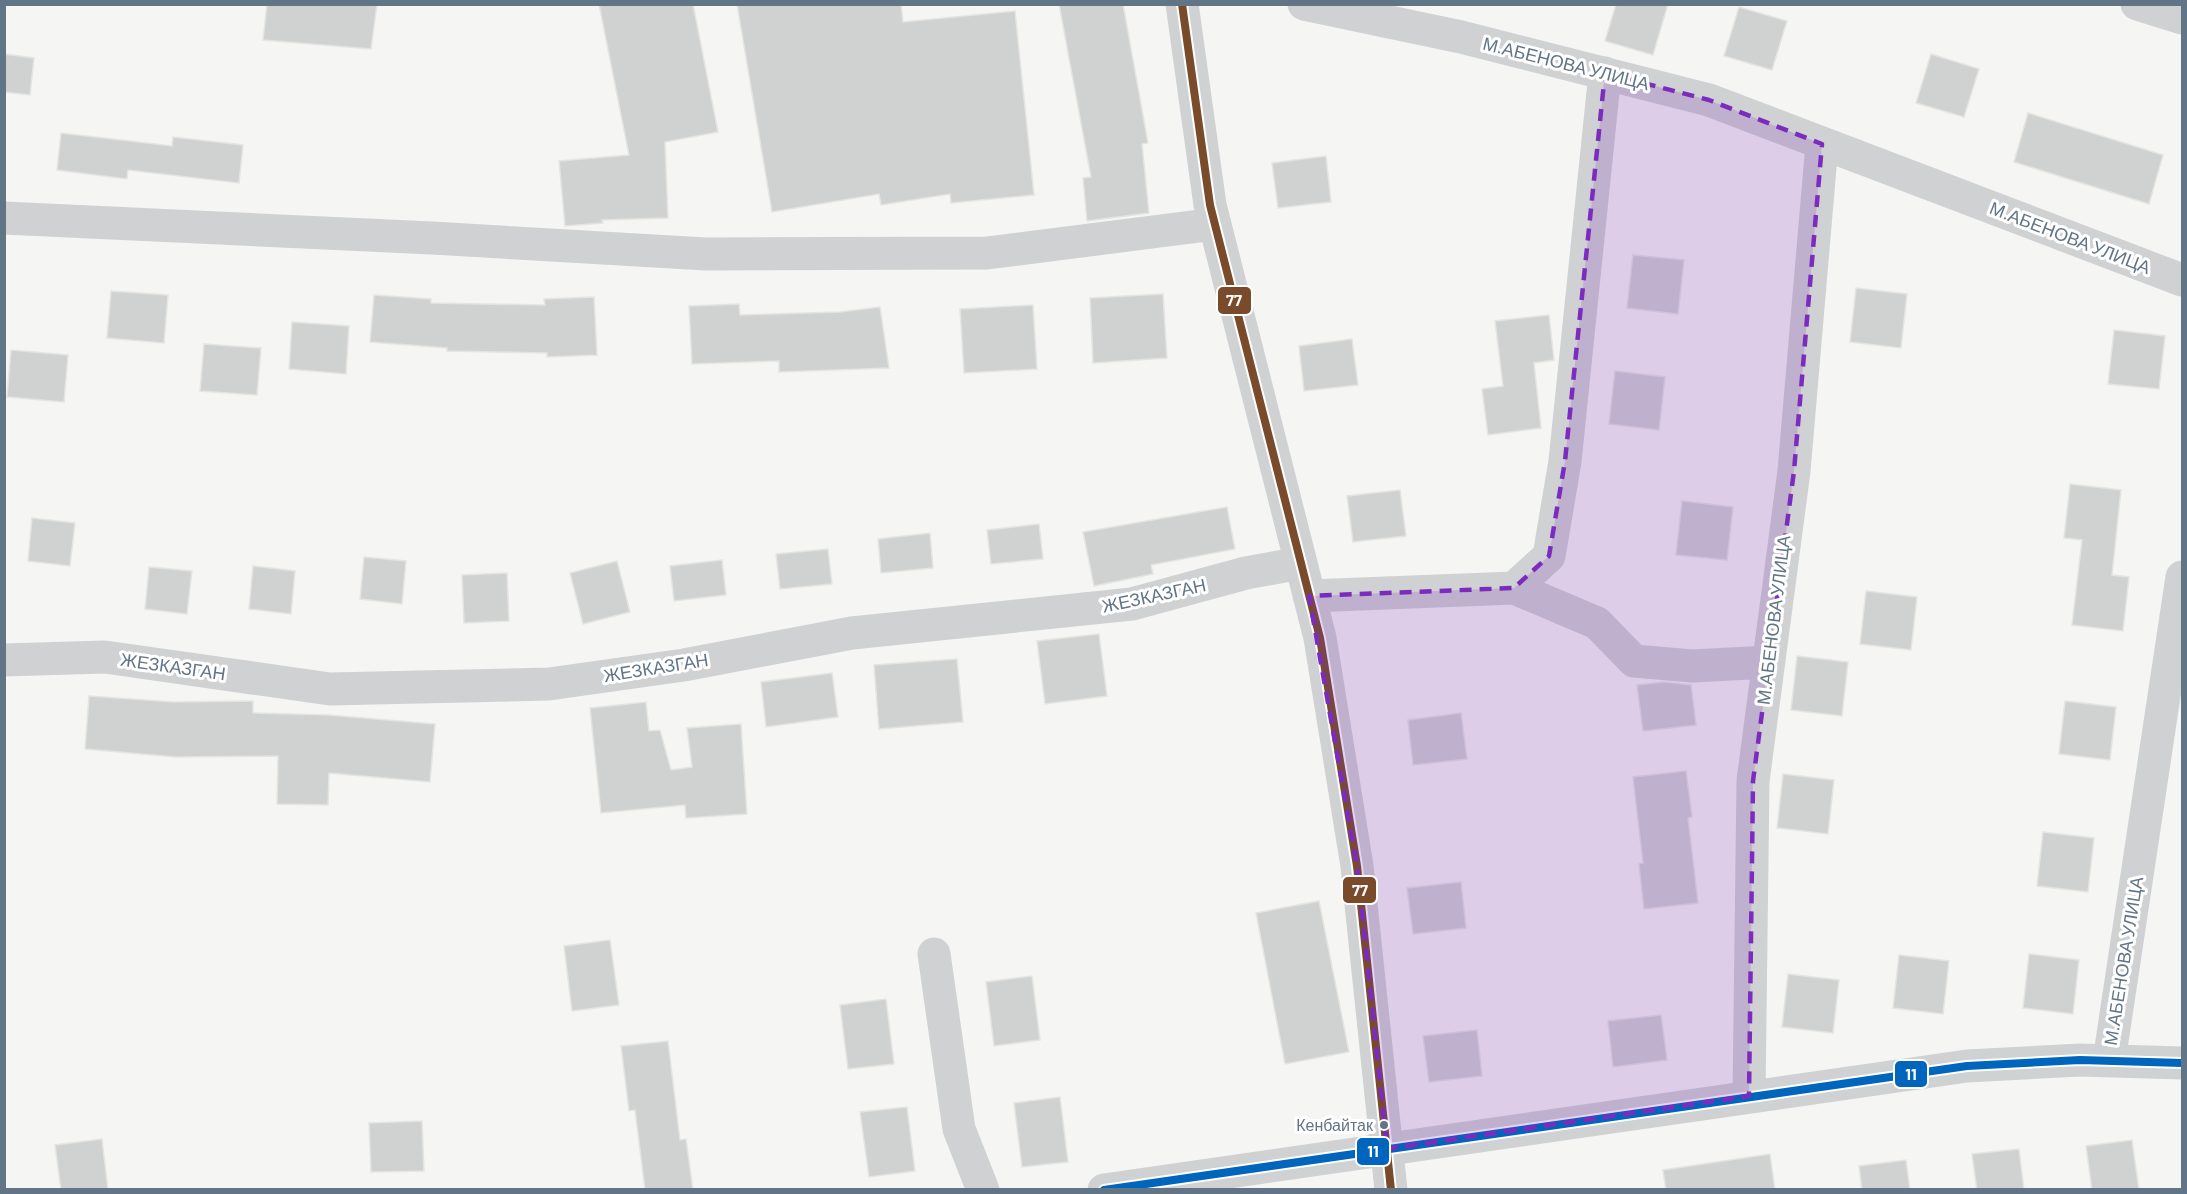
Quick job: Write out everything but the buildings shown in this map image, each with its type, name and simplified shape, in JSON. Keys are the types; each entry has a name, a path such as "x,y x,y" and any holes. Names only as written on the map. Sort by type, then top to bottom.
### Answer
{"street":[{"path":"1182,4 1210,205 1320,638 1357,866 1390,1190"},
{"name":"М.АБЕНОВА УЛИЦА","path":"1304,4 1461,37 1709,100 2182,280"},
{"path":"2137,4 2182,18"},
{"path":"1514,588 1549,556 1565,461 1605,73"},
{"name":"М.АБЕНОВА УЛИЦА","path":"1749,1096 1753,780 1794,471 1822,144"},
{"path":"4,218 432,238 706,254 987,253 1215,224"},
{"name":"ЖЕЗКАЗГАН","path":"4,660 105,657 330,689 549,684 684,665 852,633 1132,604 1246,573 1301,563"},
{"name":"М.АБЕНОВА УЛИЦА","path":"2109,1061 2182,577"},
{"path":"1309,596 1514,588 1597,623 1634,661 1692,666 1769,662"},
{"path":"934,954 959,1129 983,1190"},
{"name":"М.АБЕНОВА УЛИЦА","path":"1104,1190 1967,1066 2080,1060 2182,1063"}],"highlighted area":[{"path":"1605,73 1709,100 1822,144 1794,471 1753,781 1749,1096 1387,1149 1357,866 1309,596 1514,588 1549,556 1565,461"}],"transit line":[{"name":"77","path":"1182,4 1210,205 1320,638 1357,866 1391,1190"},
{"name":"11","path":"1104,1190 1967,1066 2080,1060 2182,1063"}],"place":[{"name":"Кенбайтак","path":"1384,1125"}]}
